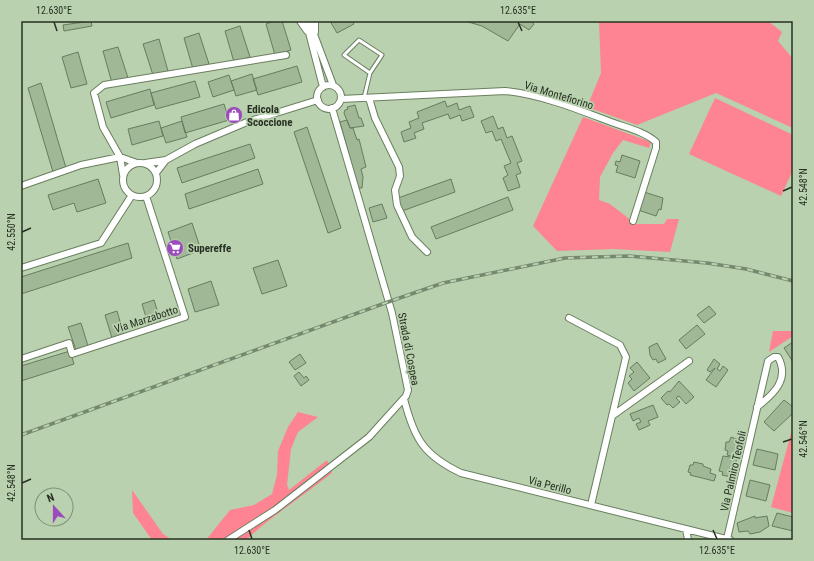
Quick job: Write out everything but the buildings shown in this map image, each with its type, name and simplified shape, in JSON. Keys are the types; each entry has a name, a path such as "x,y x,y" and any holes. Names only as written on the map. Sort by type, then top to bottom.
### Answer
{"street":[{"path":"300,21 313,36"},
{"path":"306,21 332,85 340,92 341,99 338,105 332,108 325,108 318,100 319,92 323,87 332,85"},
{"path":"310,21 323,87"},
{"path":"313,36 315,21"},
{"path":"145,163 154,168 157,184 151,193 146,196 136,197 132,195 124,186 120,156 102,127 94,93 104,85 286,56"},
{"name":"Via Montefiorino","path":"341,99 493,91 521,93 578,109 643,134 656,142 656,148 633,221"},
{"path":"367,98 399,167 400,176 395,190 397,205 412,237 427,252"},
{"path":"21,186 81,165 120,156 137,163 166,160 195,144 248,122 318,100"},
{"name":"Strada di Cospea","path":"228,540 275,510 370,437 404,399 408,390 392,313 332,108"},
{"path":"156,173 166,160"},
{"path":"123,175 130,166 137,163"},
{"path":"21,268 101,243 132,195"},
{"name":"Via Marzabotto","path":"21,359 69,344 72,354 185,317 146,196"},
{"path":"569,318 620,345 626,357 591,505"},
{"name":"Via Palmiro Teofoli","path":"729,540 757,407 768,361 774,357 778,357 782,365 780,383 772,395 757,407"},
{"path":"612,416 688,361"},
{"name":"Via Perillo","path":"404,399 411,427 421,445 447,467 461,473 729,540"},
{"path":"686,529 688,540"}],"lane":[{"path":"367,98 370,73 382,55 359,40 344,55 370,73"}],"shaded area":[{"path":"599,21 768,21 782,32 778,41 793,59 793,128 716,93 637,125 587,107 601,73"},
{"path":"715,98 793,135 793,170 781,196 689,154"},
{"path":"583,117 651,142 649,148 623,140 613,153 600,177 599,200 610,204 636,224 664,224 667,219 679,219 670,252 614,249 557,251 533,226"},
{"path":"773,331 793,331 793,336 769,352"},
{"path":"298,412 318,417 298,432 291,449 287,485 289,490 327,460 332,473 277,514 246,540 206,540 230,510 254,505 272,494 277,475 278,451 288,427"},
{"path":"793,426 793,513 771,507"},
{"path":"132,490 163,534 172,540 152,540 133,513"}],"railway":[{"path":"21,435 443,283 565,258 629,256 707,263 746,269 793,281"}],"place":[{"name":"Edicola Scoccione","path":"234,115"},
{"name":"Supereffe","path":"175,248"}]}
